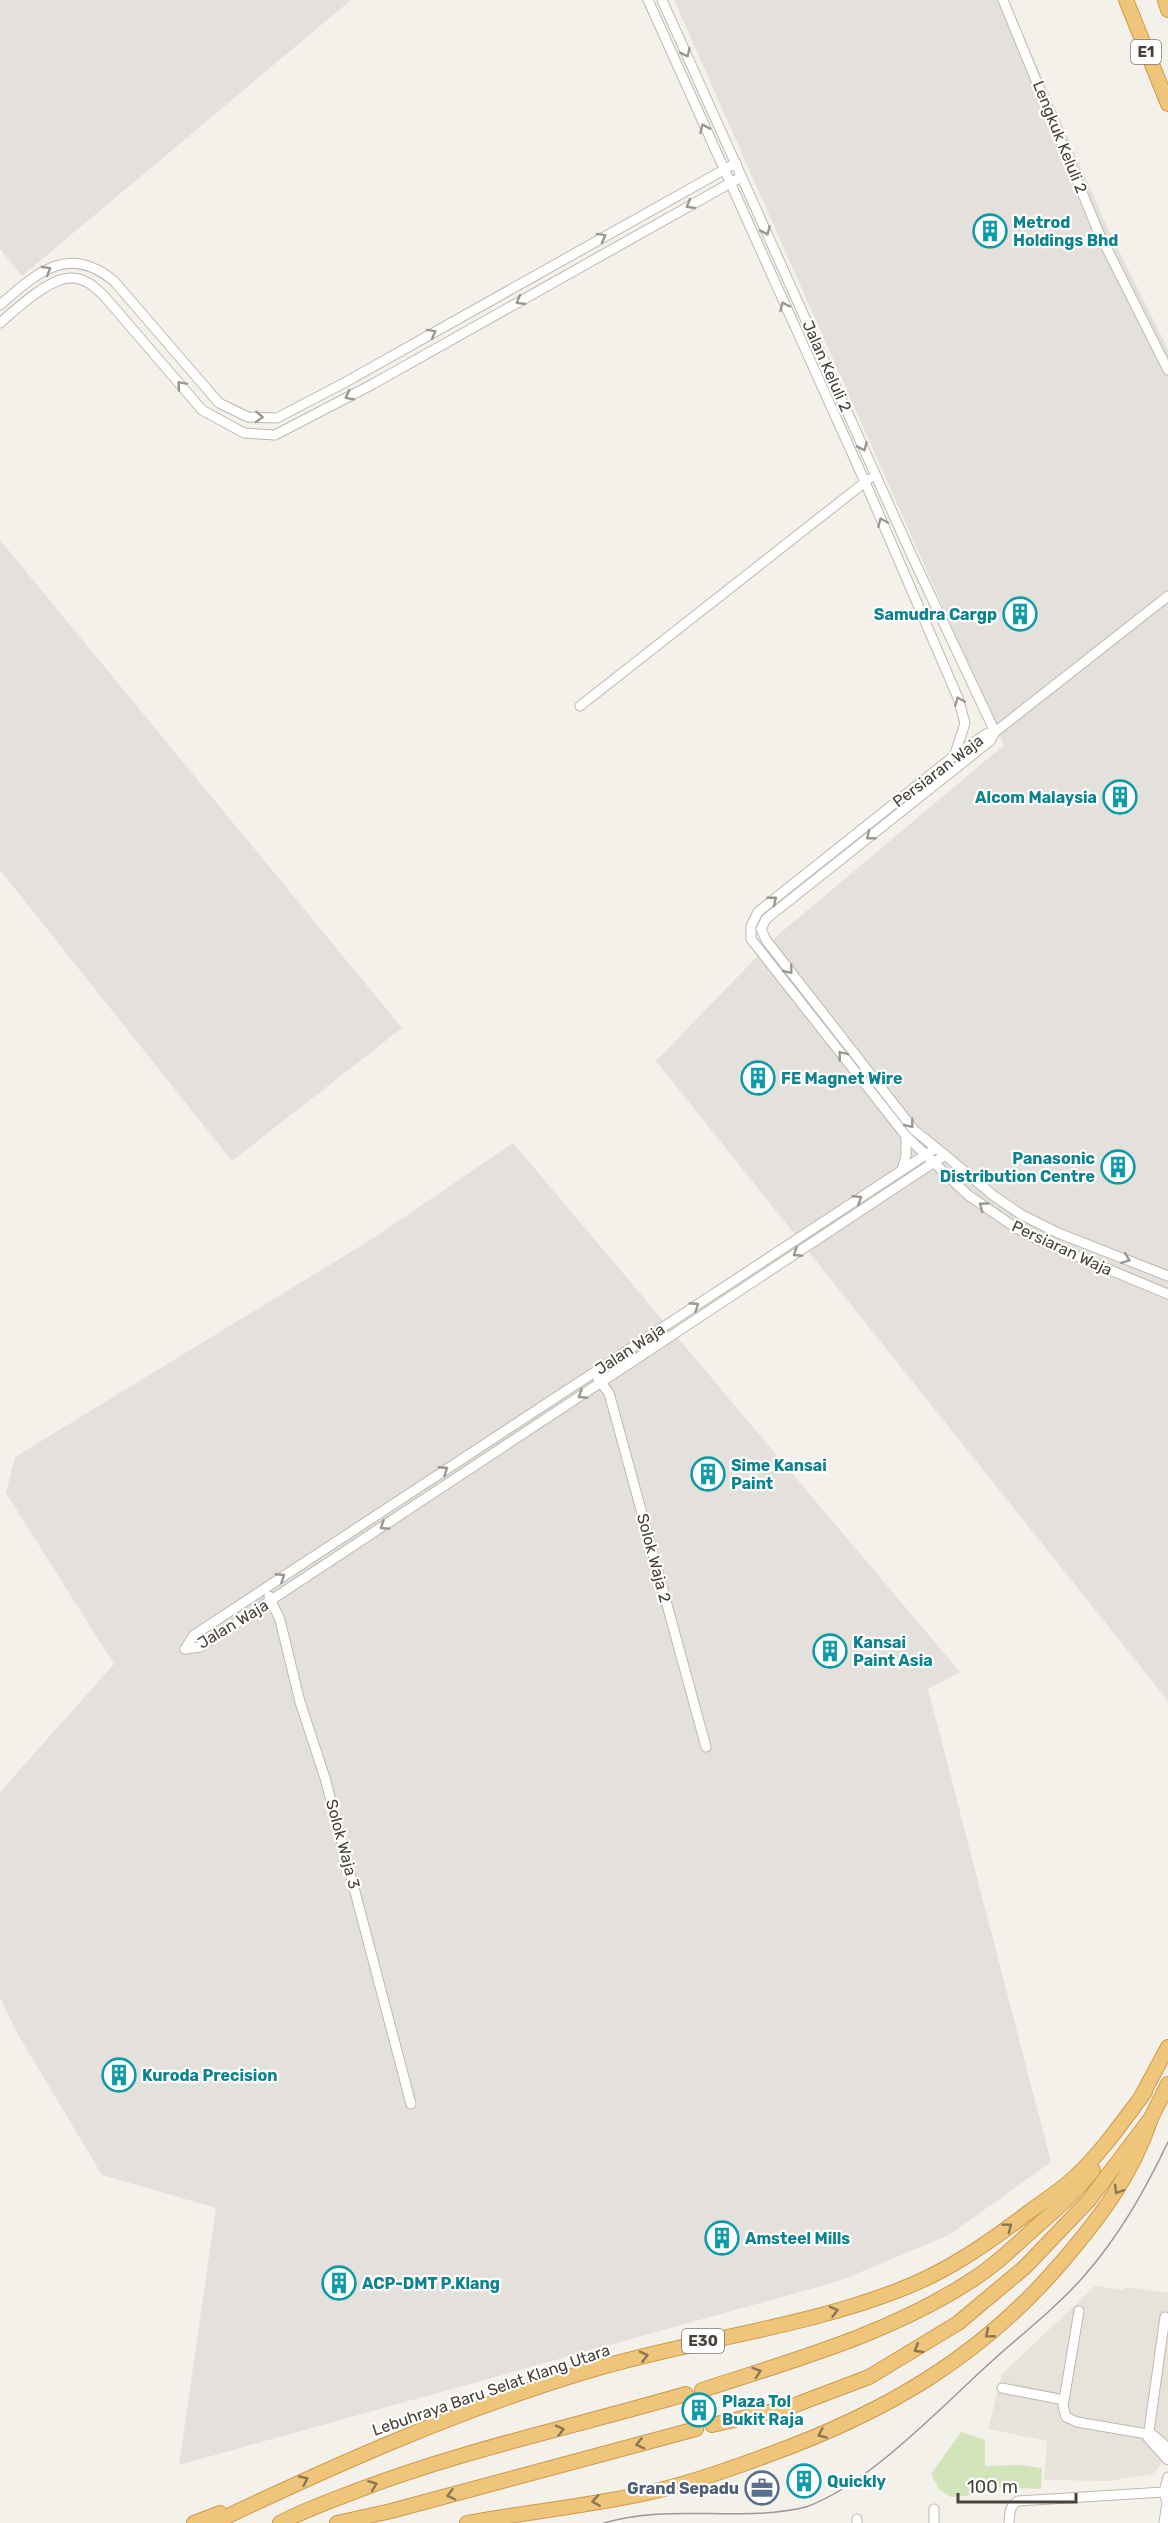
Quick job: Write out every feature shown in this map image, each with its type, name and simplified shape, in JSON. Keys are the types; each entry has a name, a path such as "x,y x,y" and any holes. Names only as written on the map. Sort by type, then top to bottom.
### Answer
{"highway":[{"name":"E1","path":"1126,0 1168,104"},
{"path":"1165,0 1168,10"},
{"name":"Lebuhraya Baru Selat Klang Utara","path":"702,2390 847,2342 914,2313 973,2280 1011,2250 1073,2194 1106,2153 1145,2092 1168,2047"},
{"path":"467,2523 646,2493 696,2480 816,2437 908,2393 985,2338 1014,2314 1048,2279 1113,2198 1129,2172 1168,2084"},
{"name":"Lebuhraya Baru Selat Klang Utara","path":"213,2523 418,2430 588,2371 844,2308 898,2291 942,2271 982,2247 1074,2178 1110,2138 1145,2092"},
{"path":"712,2425 786,2408 869,2377 958,2323 1017,2275 1059,2233 1117,2164 1151,2118"},
{"path":"280,2523 299,2513 395,2476 491,2447 686,2394"},
{"path":"337,2523 391,2511 696,2429"},
{"path":"194,2523 274,2494"}],"street":[{"path":"648,0 728,183 865,482 964,713 964,731 954,756"},
{"name":"Jalan Keluli 2","path":"662,0 995,732"},
{"name":"Lengkuk Keluli 2","path":"1004,0 1098,231 1168,370"},
{"path":"0,305 56,264 73,261 88,264 101,270 114,281 219,403 248,417 277,418 344,383 736,163"},
{"path":"0,323 57,281 70,278 82,280 94,286 105,297 202,410 244,433 275,435 373,384 741,177"},
{"path":"580,706 876,474"},
{"path":"995,732 1168,596"},
{"name":"Persiaran Waja","path":"995,732 986,734 954,756 758,912 751,926 751,939 906,1136 968,1195 1016,1228 1071,1255 1168,1294"},
{"name":"Persiaran Waja","path":"995,732 990,741 766,919 761,929 765,940 914,1130 994,1196 1022,1215 1058,1233 1168,1276"},
{"path":"751,926 761,929"},
{"path":"902,1170 906,1156 906,1136"},
{"name":"Jalan Waja","path":"936,1148 194,1635 185,1649 200,1647 945,1155"},
{"name":"Solok Waja 2","path":"593,1373 609,1393 706,1747"},
{"name":"Solok Waja 3","path":"265,1588 280,1620 300,1702 332,1802 411,2104"},
{"path":"1078,2312 1064,2412 1070,2420 1154,2435 1168,2448"},
{"path":"1165,2317 1148,2438 1168,2460"},
{"path":"1002,2388 1064,2400"},
{"path":"1164,2523 1167,2502 1164,2492 1168,2477"},
{"path":"1010,2523 1010,2509 1012,2504 1018,2501 1164,2492"},
{"path":"934,2509 934,2523"}],"shaded area":[{"path":"0,0 351,0 22,276 0,249"},
{"path":"674,0 1008,0 1107,227 1168,349 1168,1701 656,1061 778,935 1004,745"},
{"path":"0,540 402,1028 232,1161 0,870"},
{"path":"513,1143 960,1672 928,1689 1051,2162 949,2235 839,2281 179,2465 216,2208 102,2175 17,2033 0,1997 0,1792 114,1664 6,1493 15,1457 372,1239"},
{"path":"1095,2286 1123,2290 1126,2287 1168,2293 1168,2454 1153,2474 1109,2481 1044,2480 1047,2441 988,2429 1002,2374"}],"green space":[{"path":"961,2432 985,2440 985,2466 1020,2465 1042,2468 1041,2489 988,2487 973,2495 951,2497 939,2489 931,2474"}],"tram line":[{"path":"604,2523 654,2514 756,2513 806,2507 854,2481 927,2422 1074,2287 1120,2228 1141,2195 1168,2142"}],"place":[{"name":"Metrod Holdings Bhd","path":"990,231"},
{"name":"Samudra Cargp","path":"1020,614"},
{"name":"Alcom Malaysia","path":"1120,797"},
{"name":"FE Magnet Wire","path":"758,1078"},
{"name":"Panasonic Distribution Centre","path":"1118,1167"},
{"name":"Sime Kansai Paint","path":"708,1474"},
{"name":"Kansai Paint Asia","path":"830,1651"},
{"name":"Kuroda Precision","path":"119,2075"},
{"name":"Amsteel Mills","path":"722,2238"},
{"name":"ACP-DMT P.Klang","path":"339,2283"},
{"name":"Plaza Tol Bukit Raja","path":"699,2410"},
{"name":"Quickly","path":"804,2481"},
{"name":"Grand Sepadu","path":"762,2488"}]}
